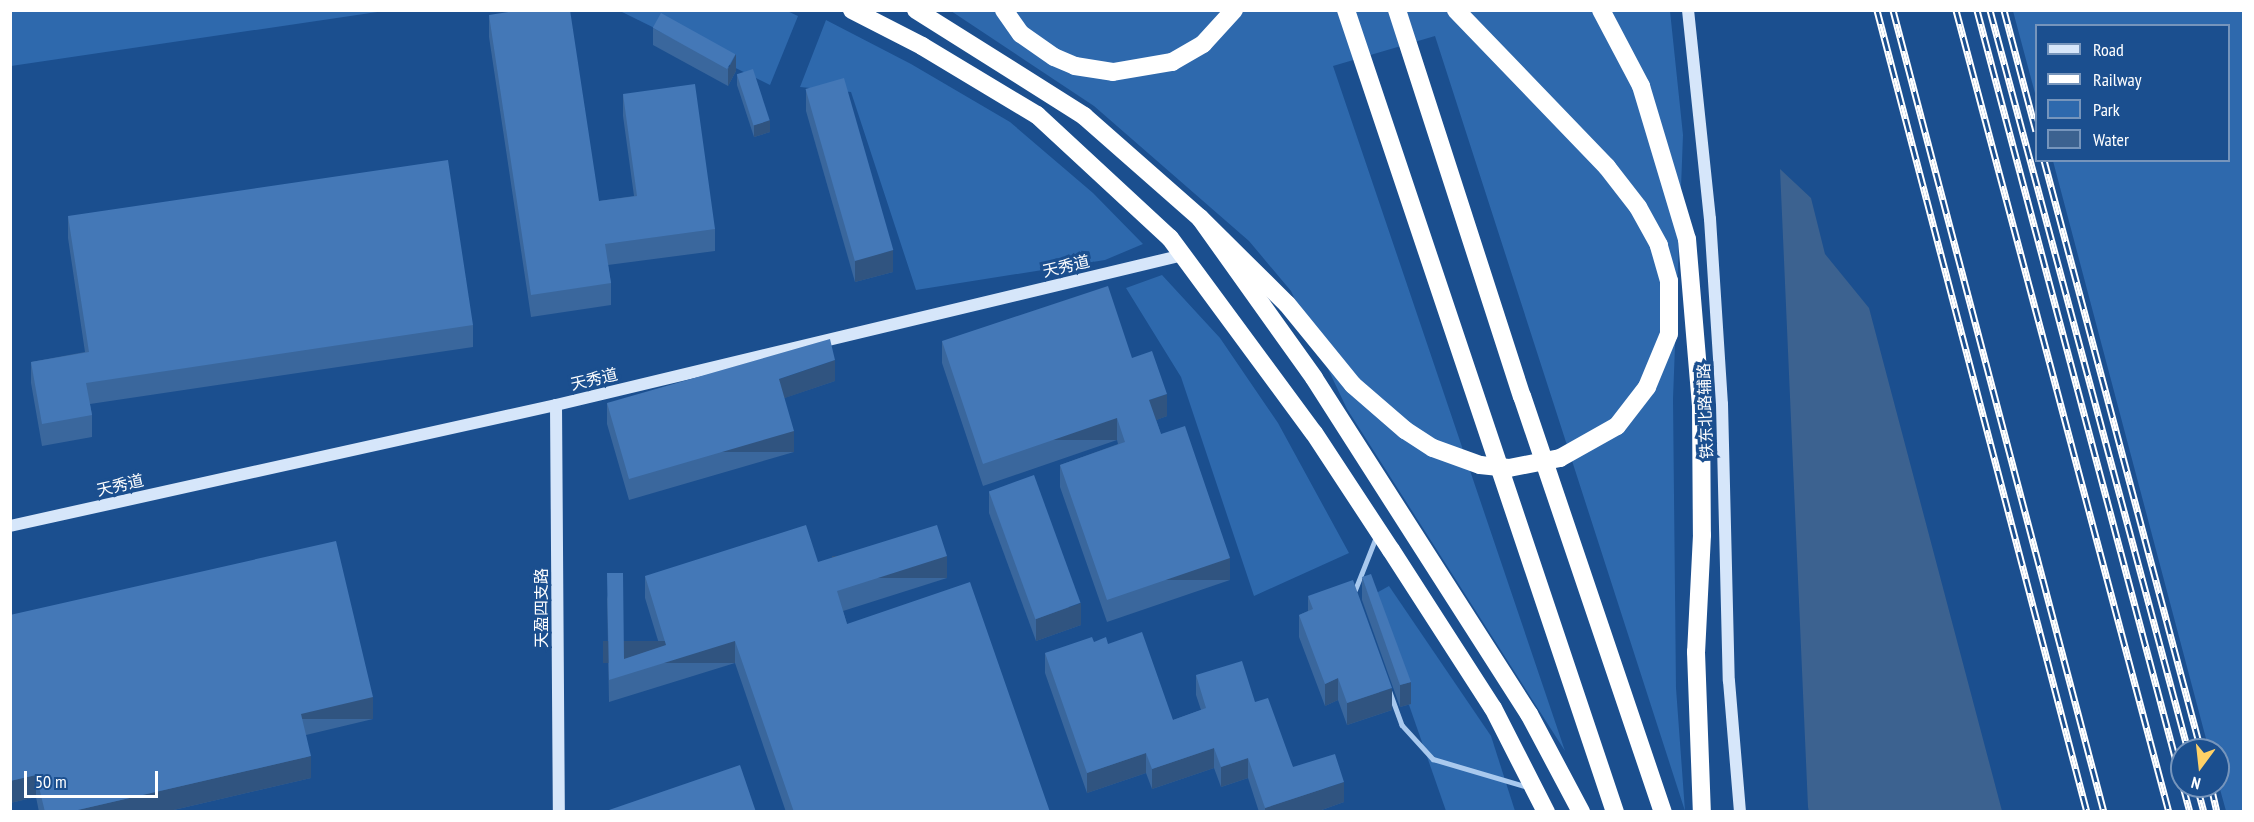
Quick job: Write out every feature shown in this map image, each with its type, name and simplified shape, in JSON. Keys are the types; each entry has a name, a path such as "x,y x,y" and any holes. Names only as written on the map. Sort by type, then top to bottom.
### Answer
{"highway":[{"path":"852,10 922,46 1037,115 1108,178 1182,255 1314,433 1492,708 1537,790 1546,812"},
{"path":"916,10 1084,116 1200,218 1287,304 1353,384 1405,430 1433,448 1480,465 1530,465 1580,450 1617,426 1647,387 1668,334 1669,281 1659,245 1638,207 1607,167 1456,10"},
{"path":"1005,10 1021,34 1054,57 1075,66 1113,72 1173,62 1203,44 1234,10"},
{"path":"1346,10 1615,812"},
{"path":"1397,10 1522,396 1663,812"},
{"path":"1601,10 1641,86 1687,239 1700,395 1702,535 1695,652 1702,812"},
{"path":"1200,218 1314,378 1529,714 1581,812"}],"street":[{"name":"铁东北路辅路","path":"1688,10 1710,219 1722,404 1729,681 1740,812"},
{"name":"天秀道","path":"10,526 556,405 1182,255"},
{"name":"天盈四支路","path":"556,405 559,812"}],"lane":[{"path":"1355,594 1378,532"},
{"path":"1386,681 1402,725 1433,759 1537,790"}],"green space":[{"path":"11,10 384,10 384,11 11,66"},
{"path":"785,10 798,16 770,85 620,11"},
{"path":"951,11 1670,11 1683,135 1673,399 1676,688 1685,811 1435,36 1333,66 1565,751 1347,409 1291,291 1249,241 1094,106"},
{"path":"2013,11 2243,11 2243,811 2226,811 2222,798 2230,798 2230,738 2206,738 2053,162 2230,162 2230,24 2035,24 2035,93"},
{"path":"826,20 911,64 1010,122 1093,193 1143,244 1105,260 916,290 851,92 800,87"},
{"path":"1162,275 1220,338 1278,423 1349,553 1254,596 1181,377 1126,288"},
{"path":"1389,586 1491,736 1515,811 1446,811 1371,596"}],"water":[{"path":"1780,169 1811,198 1825,254 1869,308 2002,811 1809,812"}],"building":[{"path":"521,10 570,10 599,201 637,196 623,94 695,84 715,229 605,244 611,283 531,295 489,15"},
{"path":"661,13 735,54 727,69 653,28"},
{"path":"753,69 770,120 754,126 737,74"},
{"path":"844,78 893,250 855,261 806,89"},
{"path":"448,160 473,325 86,383 92,415 42,424 31,362 89,352 68,216"},
{"path":"1108,286 1132,358 1152,351 1167,394 1149,400 1161,434 1185,426 1230,558 1107,600 1060,465 1125,442 1117,418 983,464 942,341"},
{"path":"830,339 835,360 779,379 794,431 629,479 607,403"},
{"path":"1034,475 1081,603 1035,619 989,491"},
{"path":"806,525 818,562 937,525 947,556 837,591 847,624 970,582 1050,812 794,812 735,641 609,680 607,573 623,573 624,659 666,645 645,576"},
{"path":"336,541 373,697 301,714 311,756 69,812 45,812 36,775 10,781 10,615"},
{"path":"1371,574 1411,682 1400,685 1362,577"},
{"path":"1353,580 1392,688 1347,703 1338,678 1325,684 1299,615 1313,609 1308,596"},
{"path":"1142,632 1173,720 1206,708 1196,675 1242,661 1255,702 1268,698 1293,767 1335,754 1344,782 1265,808 1248,758 1221,767 1214,748 1152,769 1146,753 1087,773 1045,653 1092,637 1094,642 1106,637 1108,644"},
{"path":"740,765 756,812 609,812 609,810"}],"railway":[{"path":"1877,10 2087,812"},
{"path":"1893,10 2104,812"},
{"path":"1956,10 2169,812"},
{"path":"1977,10 2170,738"},
{"path":"1990,10 2185,738"},
{"path":"2004,10 2035,127"},
{"path":"2045,162 2198,738"},
{"path":"2186,798 2190,812"},
{"path":"2200,798 2204,812"},
{"path":"2214,798 2217,812"}]}
